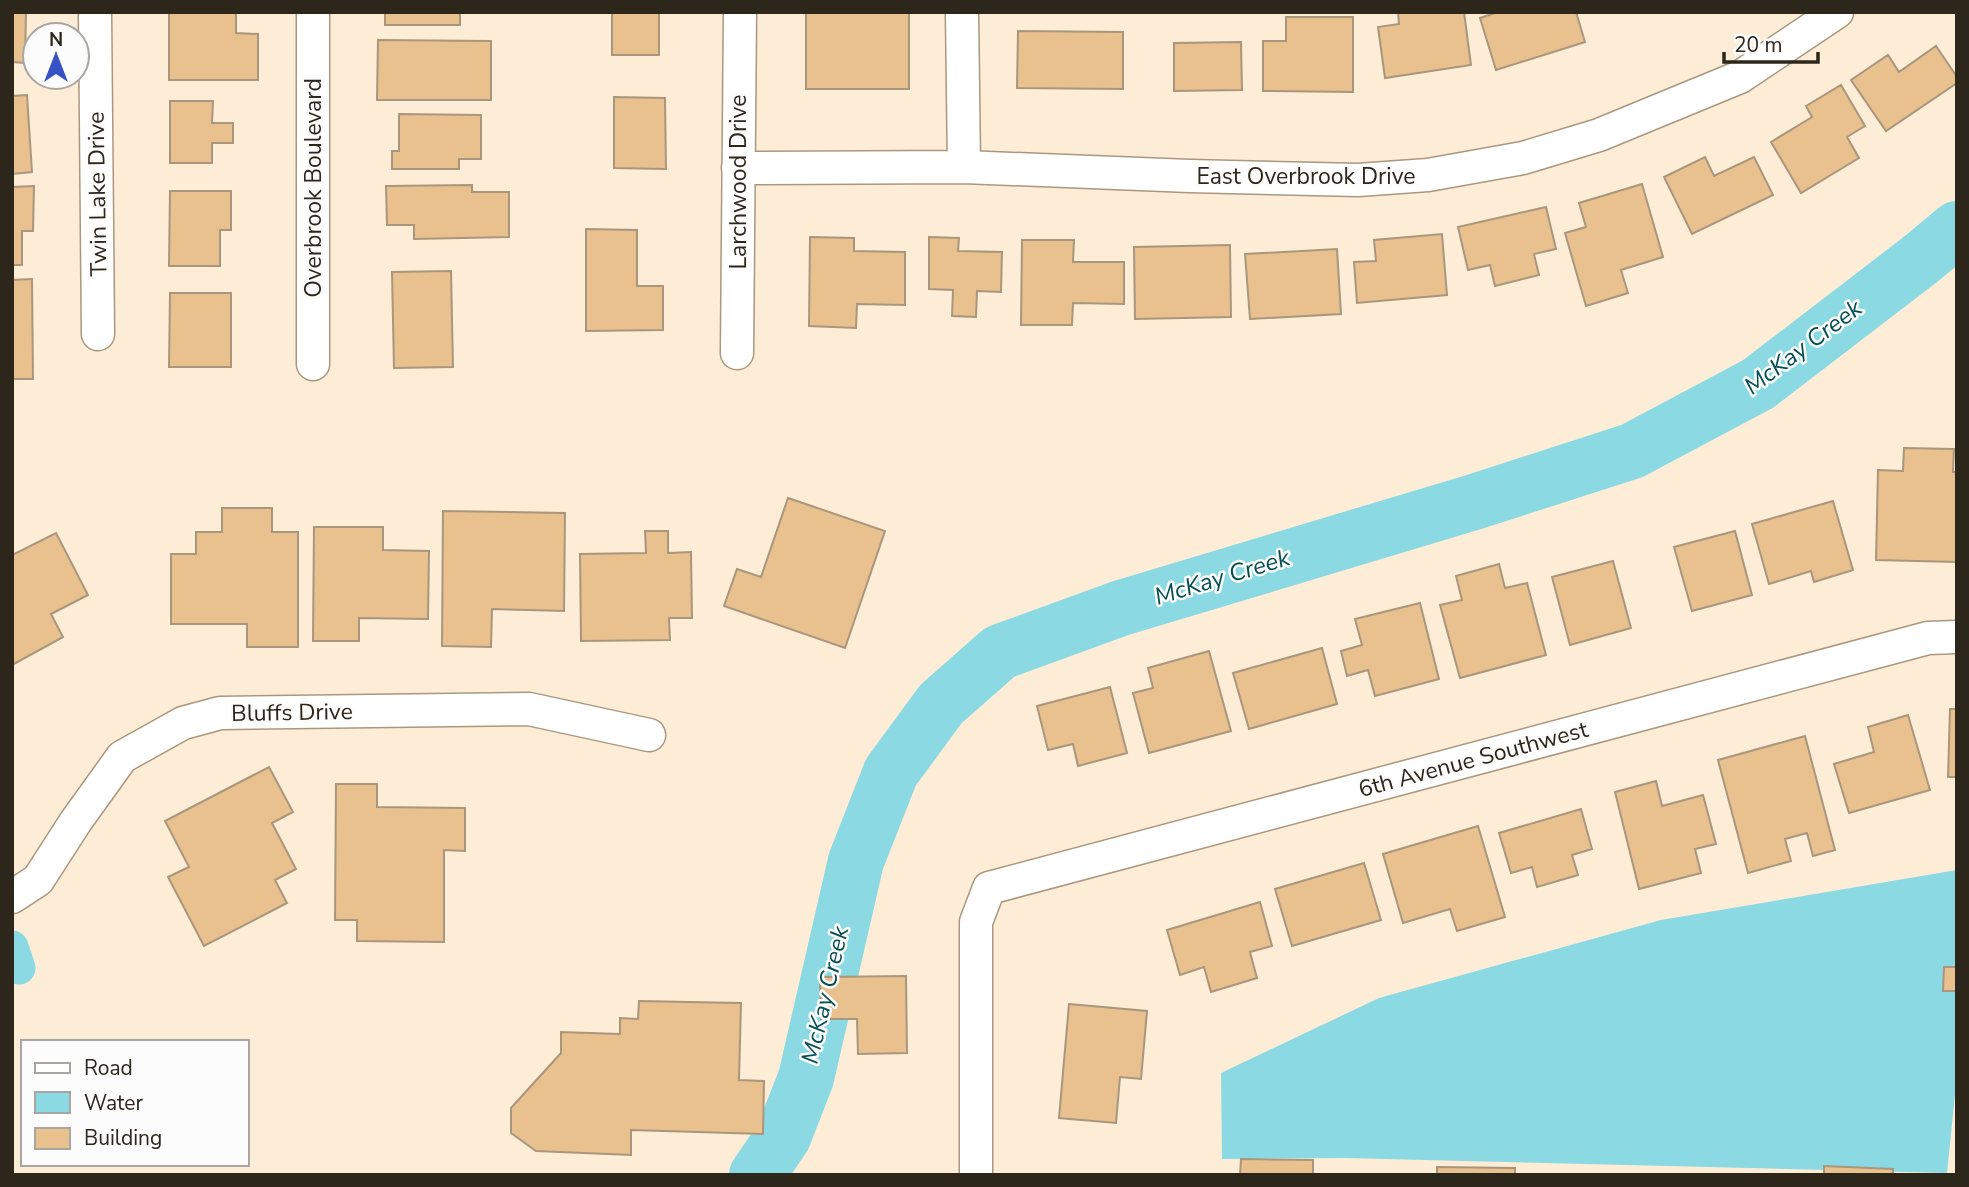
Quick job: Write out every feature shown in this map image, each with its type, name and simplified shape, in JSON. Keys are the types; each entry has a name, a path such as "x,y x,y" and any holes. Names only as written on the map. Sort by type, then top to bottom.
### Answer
{"street":[{"name":"Twin Lake Drive","path":"95,12 98,334"},
{"name":"Overbrook Boulevard","path":"313,12 313,364"},
{"name":"Larchwood Drive","path":"737,353 740,12"},
{"path":"961,12 964,167"},
{"name":"East Overbrook Drive","path":"738,168 964,167 1344,179 1428,175 1523,158 1599,135 1740,77 1837,12"},
{"name":"6th Avenue Southwest","path":"976,1175 976,922 989,888 1928,638 1957,637"},
{"name":"Bluffs Drive","path":"12,897 38,880 122,757 183,723 220,713 529,709 649,735"}],"water":[{"path":"1957,870 1957,1075 1947,1173 1345,1158 1222,1159 1221,1073 1379,998 1661,920"}],"building":[{"path":"12,12 26,12 26,21 21,21 21,63 12,62"},
{"path":"169,12 236,12 236,33 258,34 258,80 169,80"},
{"path":"385,12 460,12 460,25 385,25"},
{"path":"612,12 659,12 659,55 612,55"},
{"path":"1398,12 1464,12 1471,65 1385,78 1378,27 1399,24"},
{"path":"1498,12 1576,12 1585,42 1496,70 1480,18"},
{"path":"806,13 909,13 909,89 806,89"},
{"path":"1286,17 1353,17 1353,92 1263,91 1263,41 1286,41"},
{"path":"1018,31 1123,32 1123,89 1017,88"},
{"path":"378,40 491,41 491,100 377,100"},
{"path":"1241,42 1242,90 1174,91 1174,43"},
{"path":"1936,46 1957,77 1957,83 1886,131 1851,80 1888,55 1899,72"},
{"path":"1841,85 1865,126 1847,137 1859,158 1801,193 1771,142 1812,117 1806,106"},
{"path":"27,95 32,172 12,174 12,96"},
{"path":"614,97 665,98 666,169 614,168"},
{"path":"170,101 213,101 212,123 233,123 233,143 212,143 212,163 170,163"},
{"path":"399,114 481,115 481,159 459,159 459,169 392,169 392,151 399,151"},
{"path":"1705,157 1714,176 1754,157 1773,195 1692,234 1664,177"},
{"path":"1642,184 1663,257 1621,270 1628,293 1586,306 1565,233 1586,227 1579,203"},
{"path":"472,185 472,192 509,192 509,237 414,239 414,225 387,225 386,186"},
{"path":"34,186 33,231 22,231 22,265 12,265 12,187"},
{"path":"170,191 231,191 231,230 220,230 220,266 169,266"},
{"path":"1546,207 1556,249 1534,254 1539,275 1495,286 1490,265 1468,270 1458,227"},
{"path":"586,229 637,230 637,286 663,286 663,330 586,331"},
{"path":"1442,234 1447,295 1357,303 1354,262 1376,261 1374,240"},
{"path":"810,237 854,238 854,251 905,252 905,305 857,304 856,328 809,326"},
{"path":"929,237 959,238 958,251 1002,252 1001,292 977,291 976,317 952,316 953,290 929,289"},
{"path":"1022,240 1074,240 1073,262 1124,262 1124,304 1073,303 1072,325 1021,325"},
{"path":"1230,245 1231,317 1135,319 1134,247"},
{"path":"1337,249 1341,314 1250,319 1245,254"},
{"path":"451,271 453,367 394,368 392,272"},
{"path":"32,279 33,379 12,379 12,280"},
{"path":"170,293 231,293 231,367 169,367"},
{"path":"1904,448 1954,449 1953,472 1957,472 1957,562 1876,560 1878,470 1903,471"},
{"path":"788,498 885,531 845,648 724,606 737,569 761,577"},
{"path":"1833,501 1853,570 1814,582 1811,571 1769,584 1752,524"},
{"path":"222,508 272,508 272,532 298,532 298,647 247,647 247,624 171,624 171,554 196,554 196,532 222,532"},
{"path":"443,511 565,513 564,611 492,609 491,647 442,646"},
{"path":"314,527 383,527 383,550 429,551 428,619 359,618 359,641 313,641"},
{"path":"645,531 668,531 668,553 691,552 692,618 669,618 670,640 581,641 580,554 646,553"},
{"path":"1735,531 1752,595 1692,611 1674,547"},
{"path":"56,533 88,595 51,614 63,637 12,665 12,555"},
{"path":"1613,561 1631,628 1570,645 1552,577"},
{"path":"1499,564 1505,588 1527,583 1546,655 1460,678 1440,605 1462,600 1456,576"},
{"path":"1420,603 1439,679 1375,696 1368,670 1347,676 1341,651 1362,645 1355,619"},
{"path":"1322,648 1337,704 1249,729 1233,673"},
{"path":"1209,651 1231,731 1149,753 1133,693 1153,688 1148,668"},
{"path":"1110,687 1127,753 1078,766 1073,744 1048,750 1037,706"},
{"path":"1950,709 1957,709 1957,777 1948,777"},
{"path":"1908,715 1930,790 1849,813 1834,764 1874,752 1868,727"},
{"path":"1805,736 1835,850 1813,856 1807,833 1785,839 1791,861 1748,873 1718,760"},
{"path":"269,767 293,812 272,823 296,869 275,880 287,903 204,946 168,877 189,867 165,821"},
{"path":"1656,781 1662,806 1703,795 1716,844 1695,849 1701,873 1639,889 1615,792"},
{"path":"336,784 377,784 377,807 465,808 465,851 444,850 444,942 357,941 357,920 335,920"},
{"path":"1581,809 1592,849 1572,855 1578,875 1537,887 1532,867 1511,873 1499,833"},
{"path":"1478,826 1505,917 1457,931 1450,909 1403,923 1383,854"},
{"path":"1364,863 1381,920 1292,946 1275,889"},
{"path":"1260,902 1272,946 1250,952 1257,978 1211,992 1204,967 1180,975 1167,930"},
{"path":"1944,967 1957,967 1957,991 1943,991"},
{"path":"906,976 907,1053 858,1054 857,1019 821,1019 820,977"},
{"path":"639,1001 741,1003 739,1080 764,1081 763,1134 631,1130 631,1155 536,1151 511,1133 511,1108 561,1053 561,1032 620,1034 620,1018 638,1019"},
{"path":"1069,1004 1147,1011 1141,1079 1120,1077 1116,1123 1059,1118"},
{"path":"1241,1159 1313,1160 1313,1175 1240,1175"},
{"path":"1824,1166 1893,1169 1893,1175 1824,1175"},
{"path":"1437,1167 1515,1168 1515,1175 1437,1175"}],"waterway":[{"name":"McKay Creek","path":"757,1175 783,1137 806,1078 856,861 891,772 941,704 1000,652 1121,608 1474,502 1632,451 1758,384 1957,229"},
{"path":"12,947 19,968"}]}
